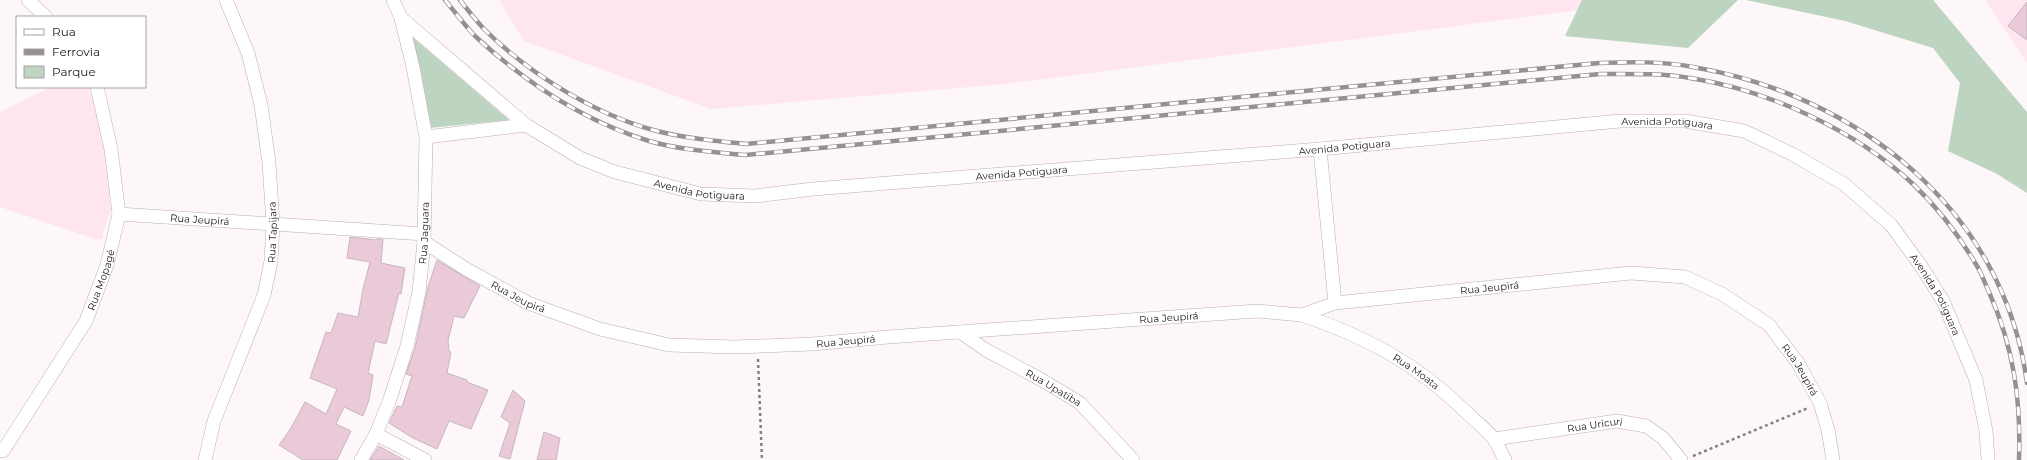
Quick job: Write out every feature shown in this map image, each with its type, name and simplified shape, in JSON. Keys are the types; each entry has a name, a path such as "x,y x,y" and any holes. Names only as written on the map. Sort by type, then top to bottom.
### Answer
{"street":[{"path":"28,0 45,16"},
{"name":"Rua Tapijara","path":"205,460 214,421 264,296 271,261 273,225 269,163 262,105 248,53 226,0"},
{"name":"Rua Jaguara","path":"361,460 376,434 390,399 406,346 418,292 424,238 426,137 413,67 401,18 393,0"},
{"name":"Avenida Potiguara","path":"401,18 526,125 580,158 615,172 701,194 755,196 813,189 1320,149 1620,121 1685,121 1744,131 1792,154 1844,184 1891,225 1913,254 1943,301 1976,380 1986,431 1988,460"},
{"name":"Rua Mopagé","path":"4,453 86,320 107,265 119,214 111,149 97,88"},
{"path":"426,137 526,125"},
{"path":"1320,149 1335,303"},
{"name":"Rua Jeupirá","path":"119,214 424,238 466,269 528,303 600,329 670,346 757,346 812,344 1257,311 1302,315 1335,303 1631,273 1685,277 1722,294 1769,325 1798,363 1820,403 1828,430 1832,460"},
{"name":"Rua Moata","path":"1302,315 1327,324 1392,354 1419,371 1448,394 1494,439 1505,460"},
{"name":"Rua Upatiba","path":"960,332 986,350 1042,380 1080,403 1133,460"},
{"name":"Rua Uricuri","path":"1494,439 1617,421 1646,426 1663,438 1686,458"},
{"path":"376,434 425,460"}],"path":[{"path":"757,346 762,460"},
{"path":"1686,458 1820,403"}],"shaded area":[{"path":"499,0 1659,0 1005,84 711,109 524,41"},
{"path":"1985,0 2027,0 2027,63"},
{"path":"49,88 88,88 103,126 111,210 102,239 95,239 0,207 0,112"}],"green space":[{"path":"1582,0 1738,0 1688,48 1565,36"},
{"path":"1746,0 1933,0 2027,112 2027,193 1997,174 1948,151 1960,83 1933,48 1845,21"},
{"path":"411,36 509,120 429,128"}],"building":[{"path":"2027,2 2027,40 2008,26"},
{"path":"350,237 376,240 383,239 381,263 405,268 401,294 399,293 386,344 375,341 368,373 373,375 369,400 363,416 344,407 336,424 351,431 337,460 303,460 279,445 291,428 305,402 326,414 337,389 310,378 326,332 331,333 338,313 358,317 370,262 347,258"},
{"path":"437,260 480,286 464,318 454,316 448,341 449,351 451,352 447,373 488,390 471,429 449,421 437,449 413,438 389,423 397,406 402,407 412,376 406,374 415,348 428,287"},
{"path":"513,390 525,401 510,459 499,456 510,423 501,417"},
{"path":"544,432 560,438 556,460 537,460"},
{"path":"379,446 404,460 370,460"}],"railway":[{"path":"445,0 472,33 515,70 557,99 602,123 625,133 661,144 685,149 745,155 1600,74 1679,76 1720,84 1750,92 1809,115 1865,146 1890,164 1913,184 1931,202 1956,233 1980,272 2005,333 2017,395 2019,416 2019,460"},
{"path":"460,0 483,28 500,44 540,75 584,102 630,123 664,133 746,144 1599,63 1646,62 1693,67 1754,82 1812,104 1865,134 1913,171 1955,214 1988,265 2013,321 2027,383"}]}
